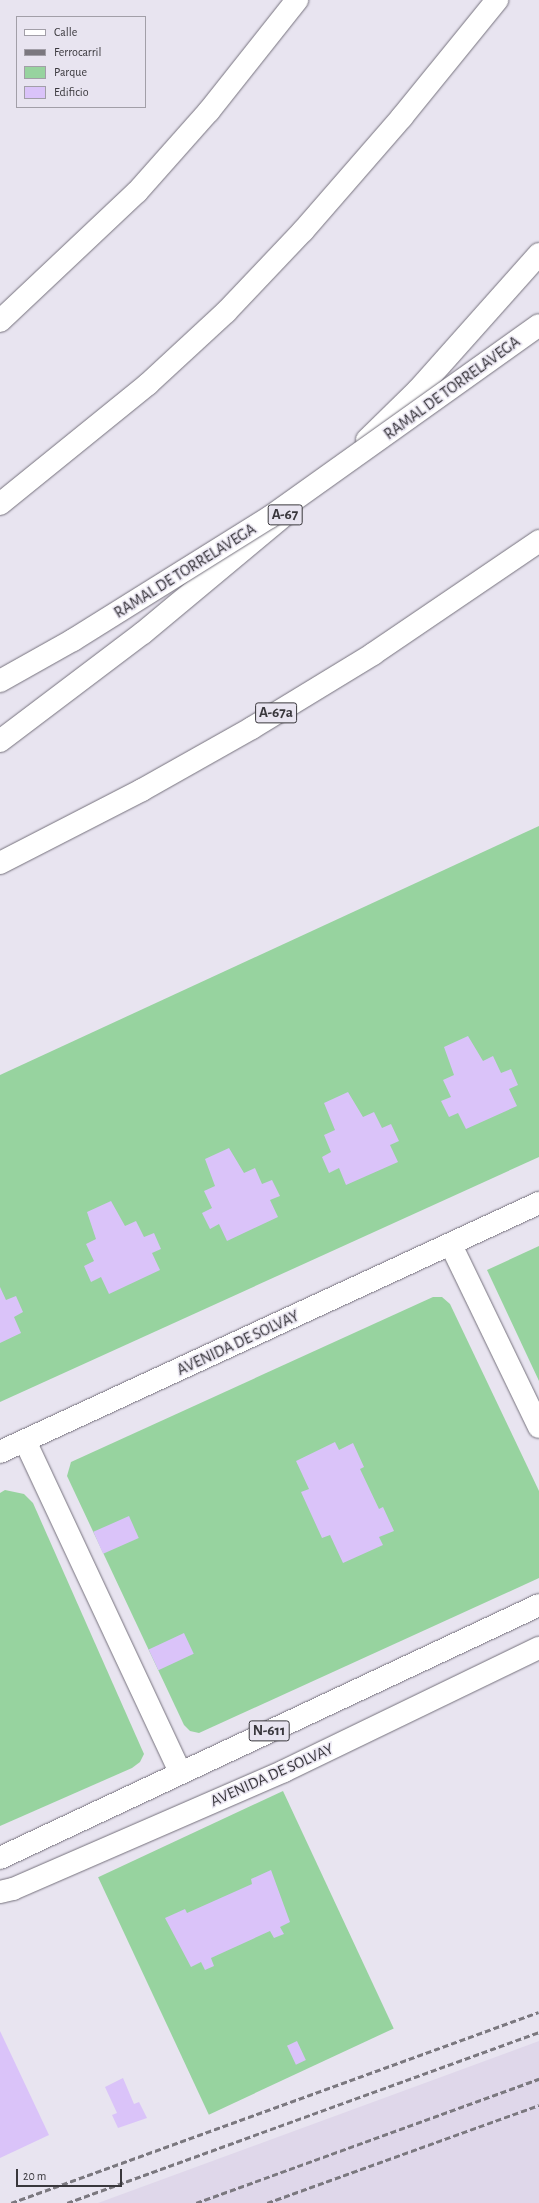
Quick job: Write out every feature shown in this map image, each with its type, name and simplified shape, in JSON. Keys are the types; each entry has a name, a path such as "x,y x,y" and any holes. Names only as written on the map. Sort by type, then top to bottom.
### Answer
{"main road":[{"path":"0,321 136,192 209,111 297,0"},
{"path":"0,504 148,384 226,312 334,195 497,0"},
{"name":"A-67","path":"0,741 143,633 272,527 418,390 539,254"},
{"name":"RAMAL DE TORRELAVEGA","path":"0,681 73,640 270,518 539,325"},
{"name":"A-67a","path":"0,863 142,790 252,728 374,654 539,541"},
{"name":"AVENIDA DE SOLVAY","path":"0,1452 451,1245 539,1203"},
{"path":"451,1245 539,1426"},
{"path":"25,1441 180,1772"},
{"name":"N-611","path":"0,1858 180,1772 539,1606"},
{"name":"AVENIDA DE SOLVAY","path":"0,1892 13,1889 284,1771 539,1648"}],"shaded area":[{"path":"539,2041 539,2203 98,2203"}],"green space":[{"path":"539,826 539,1157 0,1402 0,1075"},
{"path":"539,1246 539,1381 487,1270"},
{"path":"433,1297 442,1297 450,1304 539,1491 539,1578 199,1733 190,1731 184,1725 67,1476 71,1462"},
{"path":"5,1490 24,1494 33,1503 144,1754 140,1762 132,1768 0,1826 0,1493"},
{"path":"283,1791 394,2028 209,2115 98,1877"}],"building":[{"path":"468,1036 483,1061 493,1056 501,1073 511,1069 518,1085 509,1089 517,1106 466,1129 458,1113 449,1117 441,1101 451,1097 443,1080 454,1075 444,1047"},
{"path":"348,1092 363,1117 374,1112 382,1128 391,1124 399,1141 390,1145 398,1162 346,1185 339,1168 329,1173 322,1157 331,1152 324,1135 335,1130 324,1103"},
{"path":"229,1148 244,1173 255,1168 262,1184 272,1180 280,1196 270,1200 278,1217 227,1241 219,1224 210,1229 202,1213 212,1208 204,1191 215,1186 205,1159"},
{"path":"111,1201 125,1226 136,1221 144,1237 154,1233 161,1249 152,1253 160,1270 109,1294 101,1277 91,1282 84,1266 94,1261 86,1244 96,1239 87,1212"},
{"path":"0,1287 6,1300 16,1296 23,1312 14,1317 21,1333 0,1343"},
{"path":"335,1442 339,1450 353,1443 364,1467 360,1469 379,1509 383,1507 394,1531 379,1537 383,1545 343,1563 330,1535 322,1538 301,1492 309,1489 296,1461"},
{"path":"129,1516 139,1538 103,1554 93,1532"},
{"path":"184,1633 194,1654 158,1670 149,1649"},
{"path":"271,1870 290,1922 280,1927 284,1934 274,1938 270,1931 211,1958 214,1966 205,1970 201,1962 191,1967 165,1918 185,1909 187,1913 252,1884 251,1879"},
{"path":"0,2031 49,2135 0,2158"},
{"path":"297,2041 306,2060 296,2065 287,2046"},
{"path":"123,2078 134,2104 139,2102 147,2118 118,2128 112,2115 117,2113 105,2087"}],"railway":[{"path":"11,2203 539,2012"},
{"path":"67,2203 539,2032"},
{"path":"196,2203 539,2079"},
{"path":"267,2203 539,2105"}]}
